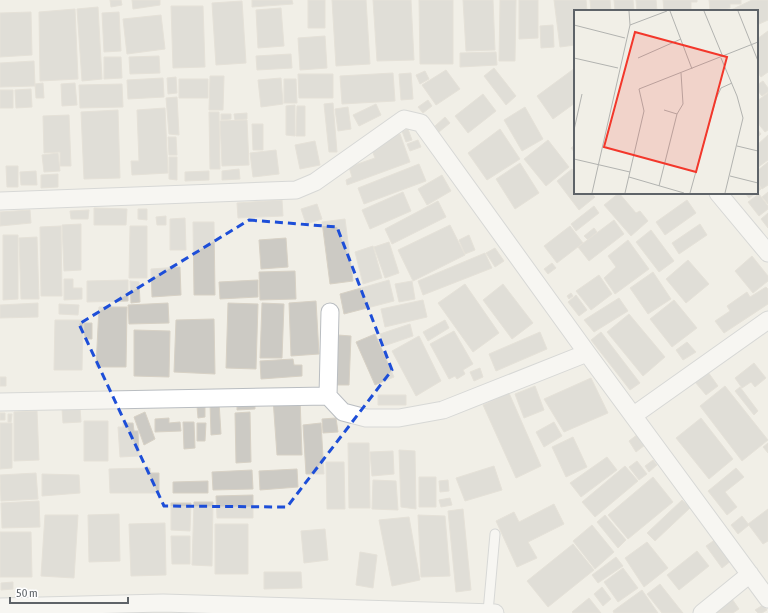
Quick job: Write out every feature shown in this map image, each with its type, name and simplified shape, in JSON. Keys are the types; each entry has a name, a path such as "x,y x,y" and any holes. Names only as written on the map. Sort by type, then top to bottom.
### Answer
{"street":[{"path":"0,201 296,190 315,182 404,120 421,123 587,353 750,574 765,589"},
{"path":"719,194 768,253"},
{"path":"330,312 328,396 343,412 366,418 407,417 443,410 587,353"},
{"path":"634,415 768,320"},
{"path":"0,402 328,396"},
{"path":"702,613 750,574"},
{"path":"0,607 163,603 491,613"}],"lane":[{"path":"491,613 495,534"}],"highlighted area":[{"path":"249,220 337,227 392,370 287,507 164,506 79,324"}],"building":[{"path":"110,0 121,0 122,5 111,7"},
{"path":"132,0 160,0 160,5 133,9"},
{"path":"252,0 292,0 293,4 252,7"},
{"path":"308,0 325,0 325,28 308,28"},
{"path":"332,0 366,0 370,64 336,66"},
{"path":"373,0 411,0 414,60 377,61"},
{"path":"419,0 453,0 453,64 420,64"},
{"path":"463,0 493,0 495,50 466,51"},
{"path":"500,0 516,0 515,61 499,61"},
{"path":"519,0 538,0 538,38 519,39"},
{"path":"554,0 586,0 587,10 574,10 574,45 560,47"},
{"path":"590,0 610,0 611,10 591,10"},
{"path":"614,0 633,0 634,10 615,10"},
{"path":"636,0 656,0 657,10 637,10"},
{"path":"663,0 697,0 697,2 691,2 691,10 664,10"},
{"path":"709,0 741,0 741,4 730,4 730,8 710,10"},
{"path":"752,0 768,0 768,20 758,25 758,10 731,10"},
{"path":"242,1 246,63 216,65 212,3"},
{"path":"171,6 203,6 205,67 173,68"},
{"path":"98,7 102,79 82,81 77,9"},
{"path":"281,8 284,46 258,48 256,10"},
{"path":"75,9 78,79 40,81 39,12"},
{"path":"31,12 32,55 0,57 0,13"},
{"path":"119,12 121,51 104,52 102,13"},
{"path":"161,15 165,49 127,54 123,19"},
{"path":"553,25 554,47 541,48 540,26"},
{"path":"768,31 768,72 761,77 758,73 758,38"},
{"path":"325,36 327,68 300,70 298,38"},
{"path":"496,52 497,65 460,67 460,53"},
{"path":"291,54 292,68 257,70 256,56"},
{"path":"159,56 160,73 130,74 129,57"},
{"path":"104,57 121,57 122,78 104,79"},
{"path":"34,61 35,86 0,87 0,63"},
{"path":"494,68 516,96 506,105 484,76"},
{"path":"574,69 574,104 553,119 537,96"},
{"path":"446,70 460,89 436,105 422,85"},
{"path":"425,71 429,79 420,84 416,75"},
{"path":"393,73 395,101 342,104 340,76"},
{"path":"411,73 413,99 401,100 399,74"},
{"path":"298,74 333,74 333,98 299,98"},
{"path":"210,76 224,76 223,110 209,110"},
{"path":"176,77 177,93 168,94 167,78"},
{"path":"163,78 164,97 128,99 127,80"},
{"path":"281,78 283,104 261,107 258,80"},
{"path":"179,79 208,79 208,98 179,98"},
{"path":"284,79 296,79 297,103 284,103"},
{"path":"763,81 768,88 768,92 762,96 758,91 758,84"},
{"path":"43,83 44,98 36,98 35,84"},
{"path":"75,83 77,105 62,106 61,84"},
{"path":"122,84 123,107 80,108 79,85"},
{"path":"31,89 32,107 16,108 15,90"},
{"path":"0,90 13,90 13,108 0,108"},
{"path":"768,93 768,130 765,132 758,123 758,100"},
{"path":"483,94 496,111 468,133 455,116"},
{"path":"177,97 179,135 169,134 166,98"},
{"path":"428,100 432,106 423,113 418,107"},
{"path":"333,103 337,152 329,152 324,104"},
{"path":"376,104 381,115 359,126 353,115"},
{"path":"295,105 295,136 286,135 286,106"},
{"path":"297,106 305,106 305,136 296,136"},
{"path":"348,107 351,129 338,131 335,109"},
{"path":"525,107 543,139 522,151 504,120"},
{"path":"165,108 168,173 132,175 131,161 139,161 137,110"},
{"path":"118,110 120,178 84,179 81,112"},
{"path":"209,112 219,112 220,169 210,169"},
{"path":"247,113 247,119 235,120 234,114"},
{"path":"221,114 231,114 231,119 221,120"},
{"path":"69,115 71,166 60,166 60,152 44,153 43,116"},
{"path":"445,117 450,123 439,132 435,126"},
{"path":"247,120 249,165 222,166 220,121"},
{"path":"252,124 263,124 263,150 253,150"},
{"path":"408,129 412,140 406,142 402,131"},
{"path":"500,129 520,159 487,180 468,153"},
{"path":"758,130 761,134 758,137"},
{"path":"400,134 410,162 347,185 346,180 352,177 349,167 375,158 370,145"},
{"path":"768,135 768,160 758,167 758,144"},
{"path":"168,137 176,137 177,155 169,155"},
{"path":"418,140 421,147 410,151 407,144"},
{"path":"548,140 569,167 546,186 524,159"},
{"path":"315,141 320,165 300,169 295,145"},
{"path":"276,150 279,174 253,177 250,153"},
{"path":"58,153 60,171 44,172 42,155"},
{"path":"169,157 177,157 177,180 169,179"},
{"path":"768,162 768,185 762,189 758,183 758,170"},
{"path":"520,163 539,193 515,209 496,179"},
{"path":"419,164 426,181 364,204 358,188"},
{"path":"6,166 18,166 18,187 7,187"},
{"path":"239,169 240,179 222,180 222,171"},
{"path":"572,169 574,172 574,194 592,194 595,197 579,210 557,181"},
{"path":"36,171 37,185 21,185 20,172"},
{"path":"209,171 209,180 185,181 185,172"},
{"path":"58,174 58,187 41,188 41,175"},
{"path":"442,175 451,191 427,205 418,189"},
{"path":"758,184 761,189 758,191"},
{"path":"403,192 411,211 370,229 362,210"},
{"path":"768,192 768,204 762,197"},
{"path":"620,194 636,213 640,211 648,221 631,236 604,205"},
{"path":"746,194 755,194 749,198"},
{"path":"759,194 768,206 768,209 759,216 748,202"},
{"path":"282,200 283,216 238,218 237,203"},
{"path":"687,200 696,213 665,235 656,222"},
{"path":"438,201 446,217 392,244 385,229"},
{"path":"317,204 322,219 306,224 301,209"},
{"path":"594,206 599,213 576,231 571,224"},
{"path":"94,208 127,209 126,225 94,225"},
{"path":"138,209 147,209 147,220 138,219"},
{"path":"30,210 31,223 0,226 0,212"},
{"path":"89,210 88,219 71,219 70,211"},
{"path":"768,213 768,228 761,219"},
{"path":"166,216 166,225 157,225 156,217"},
{"path":"185,218 186,250 170,250 170,219"},
{"path":"345,219 353,281 330,284 322,222"},
{"path":"614,220 624,234 589,261 578,247"},
{"path":"193,222 214,222 215,295 194,295"},
{"path":"81,224 81,270 64,271 62,225"},
{"path":"700,224 707,235 679,254 672,243"},
{"path":"450,225 465,255 413,281 398,250"},
{"path":"61,226 62,296 41,296 40,227"},
{"path":"130,226 147,226 147,278 129,278"},
{"path":"570,226 583,243 557,263 544,246"},
{"path":"594,228 597,232 588,240 584,236"},
{"path":"651,230 674,261 659,272 636,242"},
{"path":"3,235 18,235 18,299 3,300"},
{"path":"469,235 475,250 465,254 459,240"},
{"path":"37,237 39,299 21,299 19,238"},
{"path":"286,238 288,267 261,269 259,240"},
{"path":"628,240 649,269 615,294 604,278 616,267 608,256"},
{"path":"389,242 399,273 385,278 374,247"},
{"path":"373,246 382,278 363,284 355,252"},
{"path":"495,248 504,261 495,267 486,253"},
{"path":"485,253 492,268 423,295 418,281"},
{"path":"752,256 768,276 768,281 753,293 735,271"},
{"path":"688,260 709,284 686,303 666,279"},
{"path":"552,263 556,268 548,274 544,269"},
{"path":"180,267 181,295 152,297 151,269"},
{"path":"295,271 296,299 260,300 259,272"},
{"path":"653,272 671,299 648,314 630,288"},
{"path":"599,275 612,294 591,310 576,291"},
{"path":"64,279 73,279 73,288 82,288 82,299 64,300"},
{"path":"128,280 128,301 87,302 87,281"},
{"path":"258,280 258,297 220,299 219,282"},
{"path":"389,280 394,301 344,314 340,294"},
{"path":"130,281 139,282 140,302 131,303"},
{"path":"412,281 415,299 399,302 395,284"},
{"path":"465,284 499,333 473,352 438,303"},
{"path":"503,284 533,323 512,339 483,300"},
{"path":"766,287 768,289 768,304 724,333 715,321 730,311 727,306 747,292 750,297"},
{"path":"571,293 573,296 569,299 567,296"},
{"path":"576,295 587,310 579,316 568,302"},
{"path":"619,298 628,311 594,332 584,320"},
{"path":"423,300 427,317 385,327 381,309"},
{"path":"674,300 697,328 672,347 650,319"},
{"path":"316,301 319,354 291,356 289,303"},
{"path":"38,303 38,317 0,318 0,305"},
{"path":"168,303 169,323 129,324 128,305"},
{"path":"228,303 258,304 256,369 226,368"},
{"path":"262,303 284,304 282,358 260,358"},
{"path":"59,304 79,305 78,315 59,314"},
{"path":"99,307 127,307 126,367 96,367"},
{"path":"629,314 665,357 643,376 607,332"},
{"path":"214,319 215,374 174,372 176,320"},
{"path":"55,320 83,320 82,370 54,370"},
{"path":"445,320 449,328 428,341 423,332"},
{"path":"84,323 92,323 92,339 84,339"},
{"path":"410,324 413,336 384,346 380,334"},
{"path":"134,330 170,331 169,377 134,376"},
{"path":"454,331 473,364 463,370 465,374 457,379 455,376 449,379 430,344"},
{"path":"540,332 547,349 496,371 489,354"},
{"path":"601,332 640,383 630,390 591,340"},
{"path":"375,334 394,377 375,385 356,342"},
{"path":"338,335 351,336 349,385 337,385"},
{"path":"419,336 441,381 416,396 392,351"},
{"path":"687,342 696,352 683,360 676,350"},
{"path":"293,359 294,365 302,365 302,376 261,379 260,361"},
{"path":"754,363 766,378 755,387 751,382 742,388 735,378"},
{"path":"480,368 483,377 474,381 470,372"},
{"path":"708,372 718,386 706,395 695,382"},
{"path":"0,377 6,377 6,386 0,386"},
{"path":"591,378 608,413 564,432 544,399"},
{"path":"535,386 544,410 524,418 515,394"},
{"path":"725,386 768,440 742,461 700,406"},
{"path":"740,387 758,411 754,415 735,391"},
{"path":"509,393 541,466 516,478 483,405"},
{"path":"378,395 406,395 406,405 378,405"},
{"path":"300,398 302,455 277,455 273,399"},
{"path":"255,400 255,409 237,410 237,401"},
{"path":"219,402 221,434 211,435 210,403"},
{"path":"197,406 205,406 205,417 198,418"},
{"path":"80,408 81,422 63,423 62,409"},
{"path":"37,411 39,460 14,461 14,412"},
{"path":"145,412 155,439 144,445 134,417"},
{"path":"250,412 251,462 236,463 235,413"},
{"path":"0,413 5,413 5,420 0,420"},
{"path":"8,414 12,414 11,422 8,422"},
{"path":"169,418 169,423 180,422 181,431 155,432 155,419"},
{"path":"336,418 338,432 323,433 322,419"},
{"path":"701,418 733,459 709,479 676,438"},
{"path":"84,421 108,421 108,461 84,461"},
{"path":"183,422 194,422 195,448 184,449"},
{"path":"554,422 562,436 544,447 536,432"},
{"path":"0,423 12,423 12,468 0,469"},
{"path":"123,423 133,423 134,431 138,431 139,456 120,457 118,427 123,427"},
{"path":"197,423 206,423 205,441 197,441"},
{"path":"321,423 324,474 306,474 303,425"},
{"path":"638,434 645,445 636,452 629,441"},
{"path":"573,437 587,467 566,477 552,447"},
{"path":"348,443 369,443 370,508 349,508"},
{"path":"768,443 768,453 763,447"},
{"path":"399,450 415,451 416,509 401,507"},
{"path":"393,451 394,474 372,476 370,452"},
{"path":"607,457 617,470 581,497 570,483"},
{"path":"653,460 657,465 649,472 645,466"},
{"path":"637,461 647,474 639,480 629,467"},
{"path":"326,462 344,462 345,509 327,509"},
{"path":"494,466 502,490 465,501 456,478"},
{"path":"625,466 638,481 595,517 582,502"},
{"path":"150,468 150,473 159,473 159,493 110,493 109,469"},
{"path":"736,468 744,477 725,492 737,507 727,515 708,491"},
{"path":"297,469 298,487 260,490 259,471"},
{"path":"252,470 253,489 213,490 212,472"},
{"path":"36,473 38,499 1,501 0,475"},
{"path":"42,474 79,475 80,493 42,496"},
{"path":"419,477 436,477 436,507 419,507"},
{"path":"653,477 673,502 628,539 608,515"},
{"path":"373,480 396,481 398,510 372,509"},
{"path":"448,480 449,491 440,492 439,481"},
{"path":"208,481 208,493 173,493 173,482"},
{"path":"253,495 253,518 217,518 216,496"},
{"path":"450,498 452,505 441,507 439,500"},
{"path":"682,500 690,508 655,541 647,533"},
{"path":"39,501 40,527 2,528 1,503"},
{"path":"194,502 213,502 212,566 192,565"},
{"path":"171,503 191,503 190,531 171,530"},
{"path":"554,504 564,524 528,542 537,558 517,567 496,521 514,512 519,522"},
{"path":"463,509 471,590 456,592 448,511"},
{"path":"768,509 768,541 763,544 748,524"},
{"path":"119,514 120,561 89,562 88,515"},
{"path":"45,515 78,515 74,578 41,576"},
{"path":"418,515 445,516 450,576 421,577"},
{"path":"605,515 626,540 618,548 597,522"},
{"path":"742,516 749,525 738,534 731,525"},
{"path":"409,517 420,580 392,586 379,520"},
{"path":"165,523 166,575 131,576 129,524"},
{"path":"215,524 248,524 248,574 215,574"},
{"path":"592,525 614,552 595,569 573,541"},
{"path":"325,529 328,560 304,563 301,531"},
{"path":"0,532 31,532 32,577 0,577"},
{"path":"171,536 190,536 190,564 172,564"},
{"path":"716,539 732,560 722,568 706,546"},
{"path":"647,542 668,568 644,587 625,558"},
{"path":"573,544 594,570 548,607 527,581"},
{"path":"697,551 709,566 679,590 667,575"},
{"path":"360,552 377,555 373,588 356,585"},
{"path":"616,557 623,566 598,583 592,575"},
{"path":"623,568 638,588 618,602 604,582"},
{"path":"264,572 301,572 302,588 264,589"},
{"path":"13,582 13,589 1,590 1,583"},
{"path":"660,584 683,613 662,613 647,594"},
{"path":"602,587 611,599 603,606 594,594"},
{"path":"642,590 658,613 614,613 613,611"},
{"path":"730,596 739,609 733,613 716,613 715,611"},
{"path":"589,598 601,613 572,612"},
{"path":"763,605 767,610 762,613 758,613 755,610"}]}
